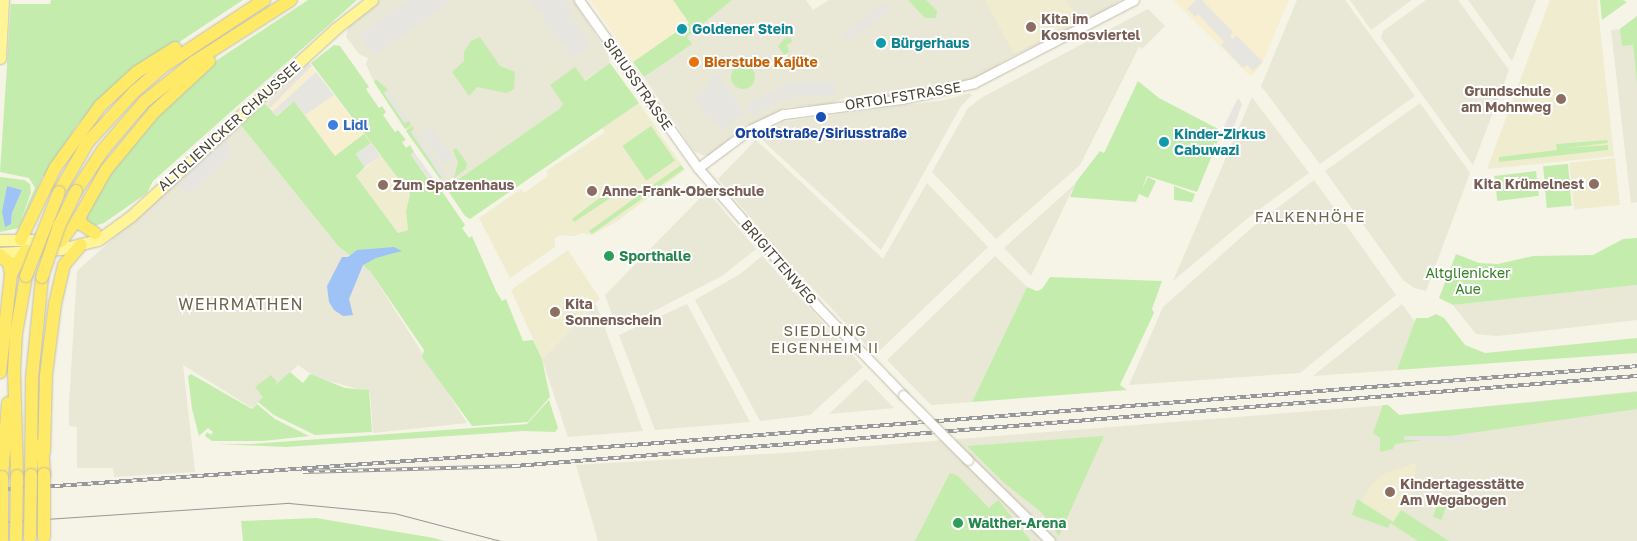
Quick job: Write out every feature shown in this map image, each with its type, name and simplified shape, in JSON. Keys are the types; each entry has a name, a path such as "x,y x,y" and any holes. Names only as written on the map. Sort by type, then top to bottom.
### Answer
{"highway":[{"path":"2,460 21,299 30,267 59,192 88,142 116,110 164,66 194,44 264,0"},
{"path":"44,539 32,378 39,297 48,256 76,191 103,150 144,102 194,62 291,0"},
{"path":"52,245 80,216 124,145 187,78 232,43 239,34"},
{"path":"11,274 24,244 33,212 56,168 100,106 137,72 180,46 194,44"},
{"path":"33,212 64,265"},
{"path":"80,216 81,224 100,234"},
{"path":"30,540 38,474 44,452 49,343 64,265 81,245"},
{"path":"0,254 10,263 11,274 0,372"},
{"path":"14,371 17,476 16,540"},
{"path":"32,378 37,389 44,452"},
{"path":"0,440 2,460 2,541"}],"main road":[{"path":"0,58 2,0"},
{"name":"ALTGLIENICKER CHAUSSEE","path":"52,245 100,234 131,216 372,0"},
{"name":"ALTGLIENICKER CHAUSSEE","path":"52,245 81,245 98,240 100,234"},
{"path":"0,240 24,244 52,245"},
{"path":"0,254 24,244"}],"street":[{"name":"SIRIUSSTRASSE","path":"579,0 698,168"},
{"name":"ORTOLFSTRASSE","path":"698,168 749,130 784,114 902,99 974,83 1134,0"},
{"name":"BRIGITTENWEG","path":"698,168 818,307 903,395 1050,541"}],"shaded area":[{"path":"380,0 573,0 608,54 610,63 584,81 575,68 550,85 563,104 559,109 446,188 374,82 366,64 368,58 359,54 346,37 349,23"},
{"path":"409,0 453,0 373,56 360,34"},
{"path":"530,0 565,0 572,10 569,13 588,41 589,49 570,58 564,49 567,46 565,43 561,45 552,32 554,28 549,28 542,18 545,15 543,12 540,14"},
{"path":"590,0 673,0 689,23 633,62"},
{"path":"732,0 806,0 813,10 829,0 1121,0 1093,18 1007,59 982,76 937,90 854,101 847,97 830,104 786,107 752,125 746,124 741,131 708,156 702,155 694,151 644,77 691,44 687,37"},
{"name":"Kita im Kosmosviertel","path":"985,0 1066,0 1079,19 1014,54"},
{"path":"1173,0 1289,0 1262,64 1251,77"},
{"path":"1196,0 1202,0 1233,32 1230,36 1233,39 1236,35 1263,62 1253,71 1247,65 1243,68 1221,45 1224,42 1198,14 1195,17 1187,9"},
{"path":"1297,0 1345,0 1415,96 1320,164 1261,86"},
{"path":"1350,0 1412,0 1371,30"},
{"path":"1426,0 1458,0 1509,70 1473,165 1381,38 1383,31"},
{"path":"1468,0 1536,0 1512,61"},
{"name":"Grundschule am Mohnweg","path":"1550,0 1597,0 1614,156 1487,169"},
{"path":"883,3 889,11 848,42 842,34"},
{"path":"1148,9 1165,26 1142,49 1139,47 1080,165 996,239 932,172 968,108 981,98"},
{"path":"1637,16 1637,202 1631,203 1611,30 1620,29"},
{"path":"309,63 364,134 335,156 294,101 276,116 265,104"},
{"path":"309,63 312,66 269,108 267,105"},
{"name":"Lidl","path":"316,72 334,95 305,115 294,101 276,116 272,112"},
{"path":"717,74 745,113 723,130 717,122 713,125 694,98 711,86 708,81"},
{"path":"792,82 835,82 835,91 832,96 797,96 777,102 751,117 749,108 744,105"},
{"path":"388,90 409,121 405,123 384,93"},
{"path":"969,93 972,95 961,106 881,250 757,135 783,122 945,100"},
{"path":"1252,97 1309,173 1249,217 1173,281"},
{"path":"1238,98 1242,104 1233,129 1224,126"},
{"name":"Anne-Frank-Oberschule","path":"639,103 685,170 616,222 592,235 582,233 575,236 560,235 555,238 555,247 510,278 479,218 521,189 524,193 548,176 546,171 605,132 602,128"},
{"path":"1420,103 1470,173 1426,291 1414,288 1403,280 1325,171"},
{"path":"240,124 338,246 370,271 467,423 373,433 370,392 317,378 298,365 252,408 183,365 195,472 114,477 113,468 77,468 77,427 69,426 69,405 77,271"},
{"path":"431,127 453,158 444,164 422,133"},
{"path":"414,129 446,175 442,178 411,132"},
{"path":"225,139 232,156 190,194 177,184"},
{"path":"756,140 883,259 927,183 988,247 875,355 790,264 718,179"},
{"path":"371,143 380,156 365,167 355,154"},
{"path":"414,152 437,184 434,186 411,154"},
{"name":"Zum Spatzenhaus","path":"381,155 410,195 406,212 408,230 398,233 356,176"},
{"name":"Kita Krümelnest","path":"1615,158 1620,205 1574,210 1569,163"},
{"path":"1314,180 1396,295 1300,373 1129,385 1163,307 1255,225"},
{"path":"1075,184 1031,276 1004,248"},
{"path":"707,191 756,249 722,276 642,317 616,326 605,295"},
{"name":"Kita Sonnenschein","path":"568,250 600,299 542,359 511,290"},
{"path":"762,256 863,367 810,415 760,421 695,300 740,274"},
{"path":"995,256 1027,287 972,402 931,405 887,360"},
{"path":"1637,285 1637,320 1497,336 1476,334 1453,305"},
{"path":"596,304 643,431 568,437 542,359"},
{"path":"687,304 750,422 655,430 619,335"},
{"path":"1402,304 1415,322 1397,370 1313,376"},
{"path":"866,379 894,408 829,414"},
{"path":"1637,391 1637,541 598,541 576,465 783,453 1388,405 1399,415"},
{"path":"1404,436 1470,436 1470,440 1404,440"},
{"name":"Kindertagesstätte Am Wegabogen","path":"1416,463 1415,488 1394,522 1361,501 1373,483 1385,473"}],"green space":[{"path":"51,0 243,0 114,85 77,125 46,177 43,176 19,228 0,232 0,177 24,180 30,184 31,193 20,222 35,188 29,178 0,172 11,4 50,4","holes":["7,186 22,190 12,213 11,224 2,211"]},
{"path":"308,0 357,0 153,181 147,193 104,223 94,226 84,220 99,185 146,128 211,64"},
{"path":"673,0 732,0 687,37 692,44 644,77 633,62 689,23"},
{"path":"908,0 926,0 937,11 936,18 925,18"},
{"path":"1600,0 1623,0 1627,2 1602,20"},
{"path":"1637,16 1637,83 1633,45 1622,46 1620,29"},
{"path":"480,37 500,66 515,72 514,89 506,93 477,87 469,96 452,72 464,61 464,52 471,41"},
{"path":"786,37 791,38 792,42 787,45 789,52 784,55 778,46"},
{"path":"334,45 340,46 369,87 366,89 379,108 382,106 386,112 383,115 395,132 398,130 406,140 402,142 406,148 410,145 414,152 411,155 433,186 437,184 465,225 462,228 469,238 472,236 496,291 502,301 506,299 523,341 533,340 542,359 550,397 528,422 472,426 422,357 424,350 370,271 338,246 240,124 265,104 277,116 294,101 335,156 364,134 371,143 356,154 365,167 356,176 398,233 408,230 406,212 410,194 311,63"},
{"path":"610,63 639,103 470,219 465,216 446,188 559,109 563,104 550,85 575,67 585,81"},
{"path":"743,65 748,66 754,72 754,82 748,88 743,89 738,88 732,82 731,77 732,72 738,66"},
{"path":"376,79 388,90 384,93 405,123 409,121 411,125 405,129 374,82"},
{"name":"Kinder-Zirkus Cabuwazi","path":"1138,81 1159,98 1222,131 1197,192 1147,176 1142,189 1148,177 1156,181 1148,198 1139,194 1136,202 1070,197 1076,182 1100,151 1104,153"},
{"path":"412,126 414,129 411,132 442,178 440,179 406,131"},
{"path":"651,126 675,160 646,180 622,146"},
{"path":"1607,140 1608,143 1567,148 1608,145 1608,150 1499,162 1499,157 1557,150 1556,144"},
{"path":"456,148 467,163 466,169 454,178 458,162 453,150"},
{"path":"1568,164 1572,206 1547,208 1543,166"},
{"path":"681,165 684,169 592,234 589,231"},
{"path":"1536,171 1539,196 1497,201 1494,176"},
{"path":"1174,186 1195,194 1192,202 1174,200"},
{"path":"614,187 618,193 574,222 572,219"},
{"name":"Altglienicker Aue","path":"1637,238 1637,285 1453,305 1439,298 1456,254 1479,263 1498,264 1533,256 1593,255 1623,239"},
{"path":"1050,277 1162,281 1152,309 1154,313 1120,385 1127,390 972,402 1027,287 1037,291 1042,289"},
{"path":"1436,314 1444,318 1465,345 1485,353 1637,338 1637,353 1397,370 1416,318 1428,318"},
{"path":"290,372 303,383 310,374 345,388 369,390 372,432 315,435 274,415 258,402 263,397 255,387 271,375 277,382 273,387"},
{"path":"191,374 252,409 257,404 275,419 309,436 263,441 212,441 205,436 207,432 211,435 213,432 208,428 199,436 192,409 188,376"},
{"path":"1637,392 1637,409 1395,444 1393,449 1380,452 1380,438 1373,433 1383,405 1388,405 1399,415"},
{"path":"549,400 558,428 555,432 524,431 286,447 218,444 251,444 527,424"},
{"path":"1104,436 1059,536 1041,512 1003,482 967,446"},
{"path":"950,473 958,476 989,508 998,500 1031,541 915,541"},
{"path":"1440,498 1448,501 1441,520 1433,517"},
{"path":"1357,499 1393,522 1401,510 1449,541 1418,541 1390,523 1388,528 1352,515"},
{"path":"316,518 444,541 243,541 241,521"}],"water":[{"path":"7,186 22,190 12,213 11,224 5,227 2,211"},
{"path":"394,247 402,251 376,258 363,265 349,299 353,315 343,316 334,310 329,302 327,286 342,257 348,257 357,250"}],"tram line":[{"path":"0,522 289,503 394,513 501,541"}],"railway":[{"path":"0,490 632,445 1637,366"},
{"path":"303,472 515,466 1637,376"}],"place":[{"name":"Kita im Kosmosviertel","path":"1031,27"},
{"name":"Goldener Stein","path":"682,29"},
{"name":"Bürgerhaus","path":"881,43"},
{"name":"Bierstube Kajüte","path":"694,62"},
{"name":"Grundschule am Mohnweg","path":"1561,99"},
{"name":"Ortolfstraße/Siriusstraße","path":"821,117"},
{"name":"Lidl","path":"333,125"},
{"name":"Kinder-Zirkus Cabuwazi","path":"1164,142"},
{"name":"Kita Krümelnest","path":"1594,184"},
{"name":"Zum Spatzenhaus","path":"383,185"},
{"name":"Anne-Frank-Oberschule","path":"592,191"},
{"name":"Sporthalle","path":"609,256"},
{"name":"Kita Sonnenschein","path":"555,312"},
{"name":"Kindertagesstätte Am Wegabogen","path":"1390,492"},
{"name":"Walther-Arena","path":"958,523"}],"district":[{"name":"FALKENHÖHE","path":"1310,217"},
{"name":"WEHRMATHEN","path":"241,304"},
{"name":"SIEDLUNG EIGENHEIM II","path":"825,338"}]}
